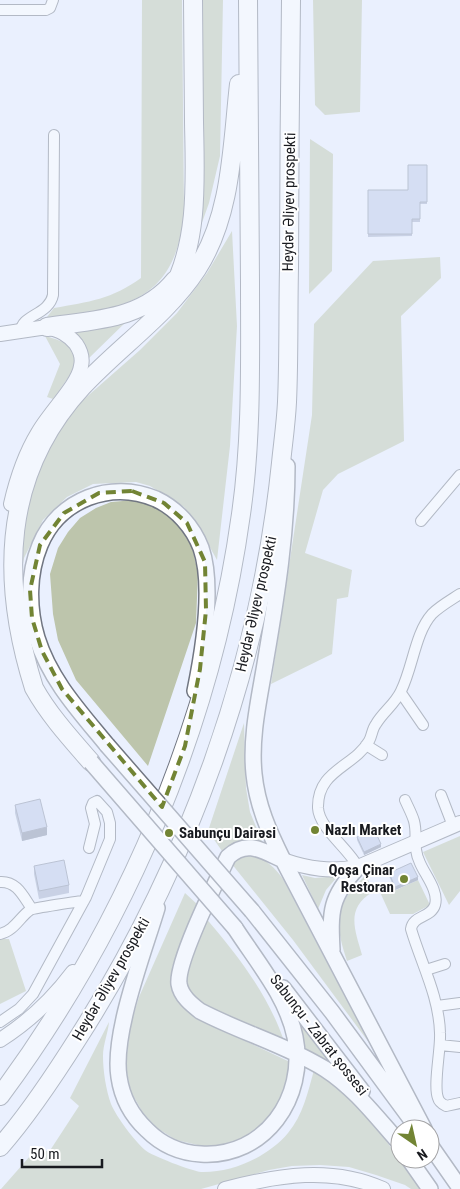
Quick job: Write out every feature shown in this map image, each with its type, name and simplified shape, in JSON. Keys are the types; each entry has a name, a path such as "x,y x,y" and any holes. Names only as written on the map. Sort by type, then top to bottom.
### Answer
{"highway":[{"path":"156,316 180,273 189,242 194,200 193,0"},
{"name":"Heydər Əliyev prospekti","path":"2,1145 51,1080 94,1012 124,961 167,875 216,757 248,647 276,508 287,404 292,0"},
{"path":"91,762 54,718 35,690 21,662 11,634 2,593 2,548 11,504 32,454 66,406 100,368 156,316 186,284 198,268 210,245 222,209 230,158 248,1"},
{"name":"Heydər Əliyev prospekti","path":"0,1096 27,1060 97,942 145,845 173,783 203,694 218,639 242,513 251,405 248,1"},
{"path":"47,327 132,312 159,296 180,273"}],"main road":[{"path":"287,404 287,479 282,544 255,724 253,757 259,803 271,836 283,860 419,1119"},
{"path":"185,746 200,669 207,584 205,562 195,536 187,523 164,502 147,495 124,491 99,493 81,500 50,527 40,545 33,568 30,590 32,618 37,637 48,664 62,689 107,745 252,910 332,1012 411,1119"},
{"path":"91,762 235,928 285,1007 295,1037 298,1056 291,1094 284,1110 264,1134 239,1149 223,1154 193,1154 178,1150 152,1136 130,1110 123,1095 118,1076 118,1054 128,1004 167,875"},
{"path":"283,860 261,850 248,847 240,848 228,857 185,953 180,970 179,984 189,1002 200,1011 326,1070 348,1086 390,1133"},
{"path":"333,956 331,911 345,881 358,867"},
{"name":"Sabunçu - Zabrat şossesi","path":"235,928 348,1072 390,1131"},
{"path":"440,1158 460,1188"},
{"path":"417,1169 430,1189"}],"street":[{"path":"0,10 46,10 50,8 53,0"},
{"path":"21,331 24,322 39,314 48,306 53,295 54,135"},
{"path":"0,334 47,327 63,332 71,338 80,351 82,359 81,367 73,384 39,430 28,450 17,477 11,504"},
{"path":"421,521 460,475"},
{"path":"358,867 320,818 318,810 319,797 327,780 366,745 375,724 401,693 425,624 438,608 460,594"},
{"path":"401,693 423,725"},
{"path":"366,745 382,754"},
{"path":"283,860 302,867 342,870 358,867 414,844 457,825 441,795"},
{"path":"406,800 414,821 416,854 435,896 433,909 412,924 412,929 437,1006 440,1046 436,1091 438,1099 446,1106 460,1103"},
{"path":"0,1022 19,1009 33,994 84,901 110,839 110,823 107,812 97,802 93,803 91,808 95,824 89,848"},
{"path":"0,882 12,883 17,887 32,908"},
{"path":"0,934 11,929 32,908 84,901"},
{"path":"0,1040 34,1016 46,1004 97,942"},
{"path":"426,970 445,964"},
{"path":"437,1006 460,1003"},
{"path":"440,1046 460,1047"},
{"path":"225,1189 264,1180 318,1174 357,1180 383,1189"}],"highlighted area":[{"path":"132,491 164,503 187,523 205,562 206,610 200,669 185,746 162,807 62,689 42,651 32,618 30,590 40,545 64,513 99,493"}],"green space":[{"path":"142,0 182,0 184,211 179,242 170,266 156,284 140,296 97,312 43,322 54,308 100,299 120,291 141,278"},
{"path":"202,0 223,0 220,156 209,203 199,231"},
{"path":"313,0 362,0 360,112 325,115 315,105"},
{"path":"310,139 333,154 332,271 309,294"},
{"path":"232,231 237,326 230,446 217,560 202,533 184,507 150,486 136,482 93,484 67,497 43,520 24,558 18,593 16,536 45,454 74,408 140,350 177,313 207,273"},
{"path":"440,257 441,278 401,316 404,441 338,474 323,490 305,553 352,570 348,597 337,599 332,654 271,684 312,415 314,324 373,261"},
{"path":"130,318 87,360 84,342 71,330"},
{"path":"45,336 70,347 74,354 75,362 72,370 53,399 47,397 60,364"},
{"path":"134,500 155,506 178,523 192,547 198,573 196,623 148,766 76,680 58,640 53,614 50,574 58,548 80,518 96,508 111,502"},
{"path":"244,723 246,788 250,812 263,844 252,840 242,840 222,851 208,831"},
{"path":"460,836 460,891 449,905 423,852"},
{"path":"252,856 267,862 283,879 370,1044 293,940 231,863 238,858"},
{"path":"302,875 315,878 338,876 326,890 318,909"},
{"path":"366,875 373,892 358,905 354,920 362,955 347,961 340,935 340,914 342,905 348,895"},
{"path":"418,880 430,905 413,914 390,914 379,890 392,883 396,890"},
{"path":"185,893 198,905 172,967 173,986 182,1002 195,1017 290,1062 287,1087 268,1121 248,1136 222,1147 202,1146 176,1140 157,1128 143,1113 131,1092 127,1073 127,1053 131,1023 139,997"},
{"path":"205,917 241,961 270,1009 285,1044 203,1004 191,991 186,979 186,970"},
{"path":"0,939 9,939 26,991 0,1004"},
{"path":"297,1018 334,1067 305,1052"},
{"path":"109,1022 103,1056 105,1080 111,1104 126,1128 149,1153 189,1169 213,1172 249,1162 280,1142 298,1119 314,1070 350,1098 380,1132 390,1146 390,1169 406,1169 420,1189 411,1189 405,1185 349,1167 320,1165 292,1166 269,1170 201,1189 1,1189 38,1147 49,1152 79,1106 70,1098"}],"building":[{"path":"408,165 427,165 427,202 420,202 420,219 412,219 412,234 368,234 368,190 408,190"},
{"path":"40,799 47,827 22,833 15,805"},
{"path":"374,829 381,844 364,852 357,837"},
{"path":"64,860 69,885 39,891 34,866"},
{"path":"411,863 418,877 395,887 389,873"}],"place":[{"name":"Nazlı Market","path":"315,830"},
{"name":"Sabunçu Dairəsi","path":"169,833"},
{"name":"Qoşa Çinar Restoran","path":"404,879"}]}
